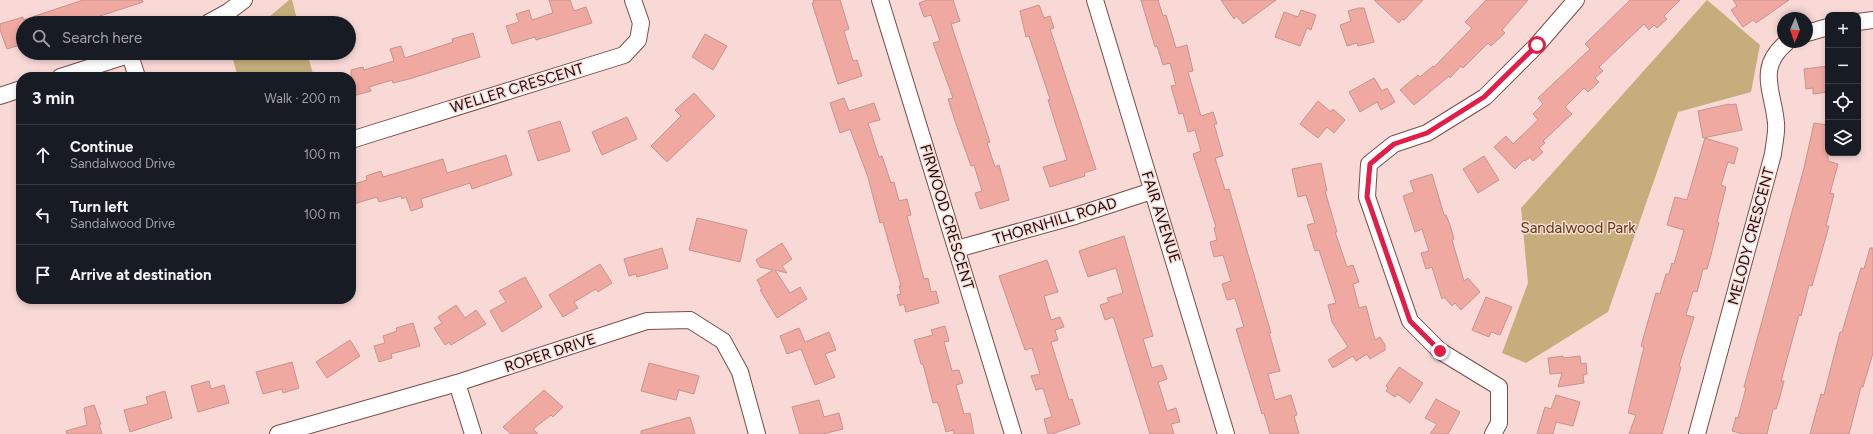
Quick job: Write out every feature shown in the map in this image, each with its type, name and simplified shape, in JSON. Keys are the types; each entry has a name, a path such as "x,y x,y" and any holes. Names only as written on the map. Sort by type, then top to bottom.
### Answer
{"street":[{"path":"221,16 244,0"},
{"name":"WELLER CRESCENT","path":"356,138 624,55 638,40 641,23 633,0"},
{"name":"FIRWOOD CRESCENT","path":"880,0 1013,434"},
{"name":"FAIR AVENUE","path":"1095,0 1226,434"},
{"path":"1493,434 1499,423 1499,387 1440,351 1410,321 1367,197 1370,164 1394,144 1427,133 1484,97 1537,45 1576,0"},
{"path":"1861,22 1873,20"},
{"path":"1813,31 1825,28"},
{"name":"MELODY CRESCENT","path":"1696,434 1774,154 1776,124 1768,79 1771,61 1780,48"},
{"path":"76,72 114,60"},
{"path":"134,60 136,72"},
{"path":"0,96 16,91"},
{"name":"THORNHILL ROAD","path":"957,249 1075,216 1152,191"},
{"name":"ROPER DRIVE","path":"278,434 457,383 647,321 690,320 722,341 740,372 758,434"},
{"path":"457,383 473,434"}],"green space":[{"path":"289,0 292,0 296,16 270,16"},
{"name":"Sandalwood Park","path":"1707,0 1760,45 1751,92 1678,112 1608,312 1526,363 1502,353 1528,283 1521,208"},
{"path":"233,60 309,60 313,72 237,72"}],"building":[{"path":"83,0 142,0 143,2 100,16 35,16"},
{"path":"549,0 570,0 574,11 586,7 592,23 536,40 535,37 512,44 506,26 519,22 516,14 529,10 532,20 553,13"},
{"path":"813,0 840,0 849,29 844,31 853,61 857,60 862,76 838,84 812,3 814,3"},
{"path":"927,0 953,0 960,21 951,24 990,142 987,143 995,167 999,165 1009,200 980,209 975,193 982,191 974,165 971,166 955,121 948,99 953,98 933,43 940,41 931,15 924,17 919,3"},
{"path":"1141,0 1158,0 1163,16 1166,15 1176,48 1187,45 1193,71 1188,72 1201,116 1213,112 1217,124 1214,124 1223,156 1215,158 1225,190 1229,189 1271,333 1269,333 1280,371 1268,374 1275,400 1291,395 1297,415 1294,416 1299,434 1270,434 1264,413 1262,414 1236,329 1244,327 1235,298 1227,300 1222,284 1231,281 1223,255 1214,257 1210,242 1217,240 1214,228 1216,227 1193,154 1201,151 1195,130 1188,132 1183,113 1179,114 1171,86 1176,85 1170,63 1163,65 1157,46 1155,47"},
{"path":"1221,0 1276,0 1243,24 1237,16 1234,19"},
{"path":"1374,0 1423,0 1404,20 1402,19 1399,23"},
{"path":"1486,0 1528,0 1502,30 1505,33 1491,46 1488,43 1463,68 1461,66 1450,78 1449,76 1414,105 1400,90 1418,75 1420,77 1433,66 1434,67 1472,28 1465,22"},
{"path":"1630,0 1680,0 1664,16 1667,19 1657,28 1654,25 1649,30 1644,24 1599,67 1603,71 1595,78 1599,82 1588,92 1584,88 1565,107 1572,114 1543,141 1545,143 1539,148 1543,152 1533,161 1530,157 1525,161 1524,160 1515,169 1494,147 1506,136 1513,144 1538,120 1533,114 1543,104 1538,98 1590,49 1585,44"},
{"path":"1733,0 1789,0 1756,23 1753,20 1743,27 1731,10 1737,6"},
{"path":"1039,5 1044,18 1050,16 1054,28 1050,29 1096,169 1084,173 1085,176 1050,187 1043,167 1067,160 1048,100 1050,99 1029,36 1026,37 1020,11"},
{"path":"1364,8 1374,42 1358,46 1357,43 1347,46 1340,25 1351,21 1348,11"},
{"path":"1301,10 1316,15 1311,30 1307,28 1300,46 1275,37 1284,12 1298,17"},
{"path":"16,19 16,46 7,49 0,30 0,24"},
{"path":"473,33 480,57 409,79 393,83 392,80 369,87 371,91 356,95 356,72 351,72 351,70 363,67 364,70 394,61 390,49 401,46 405,58 453,42 452,39"},
{"path":"705,34 727,46 713,70 692,57"},
{"path":"1825,66 1825,92 1813,94 1813,88 1806,89 1804,69"},
{"path":"1374,78 1382,91 1387,88 1395,102 1381,110 1377,102 1360,112 1349,92"},
{"path":"694,93 715,116 667,162 651,146 681,116 675,110"},
{"path":"844,98 849,111 874,103 880,120 868,123 879,157 882,156 891,183 894,182 899,201 907,199 911,215 907,216 924,279 928,278 931,292 936,291 939,303 906,312 904,304 900,306 897,295 901,294 899,286 901,286 883,222 880,223 868,177 850,129 840,133 830,103"},
{"path":"1318,101 1331,112 1333,109 1345,120 1334,133 1327,127 1318,138 1300,124"},
{"path":"1729,104 1736,104 1742,130 1703,138 1698,111"},
{"path":"627,117 637,139 602,155 592,132"},
{"path":"560,121 570,151 538,161 528,131"},
{"path":"1814,123 1825,125 1825,156 1828,156 1828,161 1838,164 1830,193 1834,194 1826,226 1829,226 1812,286 1809,285 1801,316 1799,315 1781,381 1784,381 1779,400 1776,409 1773,409 1767,434 1743,434 1732,431 1736,417 1738,418 1746,388 1744,387 1804,168"},
{"path":"1705,138 1738,148 1734,164 1728,162 1721,185 1726,187 1717,222 1719,223 1711,255 1707,269 1703,269 1697,292 1693,291 1686,315 1694,317 1679,366 1681,367 1662,434 1629,434 1636,415 1628,413 1644,347 1641,346 1656,293 1660,294 1666,274 1669,274 1672,263 1674,264 1684,230 1667,225 1675,197 1687,200"},
{"path":"506,155 512,175 472,189 470,183 421,199 423,207 411,211 406,197 402,199 401,196 379,202 377,197 356,203 356,183 367,180 366,176 381,171 383,177 443,159 447,173"},
{"path":"1484,156 1499,180 1478,193 1463,169"},
{"path":"1321,163 1327,191 1325,191 1337,232 1335,232 1347,267 1353,265 1359,282 1353,284 1359,308 1366,306 1375,340 1380,337 1385,345 1385,350 1370,359 1367,354 1356,361 1353,356 1333,368 1328,360 1348,347 1332,322 1328,305 1336,303 1319,250 1315,251 1307,225 1315,223 1306,195 1298,197 1292,169"},
{"path":"1432,174 1444,215 1446,215 1450,225 1454,239 1452,240 1464,281 1468,278 1480,292 1461,310 1455,303 1452,306 1444,297 1442,299 1432,267 1426,269 1421,253 1429,251 1422,229 1415,232 1403,196 1414,192 1410,181"},
{"path":"697,218 747,230 740,262 689,250"},
{"path":"1124,236 1153,336 1143,339 1152,368 1162,365 1167,379 1158,382 1167,411 1176,408 1180,422 1171,424 1174,434 1150,434 1114,319 1113,317 1105,320 1100,305 1109,302 1107,298 1123,293 1116,268 1088,277 1079,251"},
{"path":"782,243 792,259 782,266 787,273 775,270 790,293 800,287 807,299 777,318 760,290 762,289 757,280 773,270 760,267 756,260"},
{"path":"662,248 668,268 637,277 636,274 629,276 624,259"},
{"path":"1870,248 1873,248 1873,353 1863,387 1861,387 1849,434 1810,434 1821,394 1824,395 1840,332 1842,332 1861,268 1864,269"},
{"path":"1047,260 1058,292 1044,296 1051,320 1060,317 1064,327 1055,330 1058,340 1051,342 1069,400 1072,399 1080,424 1052,434 1048,434 1044,419 1052,417 1043,388 1036,390 1031,376 1040,374 1032,348 1025,350 999,276"},
{"path":"600,264 612,283 598,292 596,289 574,302 578,308 563,317 549,295"},
{"path":"525,277 542,307 502,332 490,311 506,302 499,291"},
{"path":"1486,297 1512,307 1500,335 1491,332 1489,337 1472,330"},
{"path":"456,305 465,318 476,310 486,324 451,345 449,342 445,345 434,328 442,323 438,317"},
{"path":"413,323 420,346 391,354 392,358 379,362 374,346 385,343 383,336 397,331 396,328"},
{"path":"945,326 949,341 944,342 952,371 959,370 963,383 956,385 964,414 970,413 974,434 954,434 953,430 946,432 939,406 937,402 933,403 923,364 921,364 914,340 933,335 931,330"},
{"path":"799,328 805,342 829,332 836,350 825,354 835,377 815,385 801,349 787,354 780,336"},
{"path":"350,340 360,356 327,378 316,362"},
{"path":"1563,356 1563,358 1580,356 1581,364 1586,363 1587,374 1583,375 1584,383 1558,387 1562,373 1550,374 1548,358"},
{"path":"292,362 299,388 283,393 282,389 263,394 256,372"},
{"path":"649,363 699,376 694,394 679,390 676,400 641,391"},
{"path":"1399,367 1423,383 1410,403 1397,394 1395,397 1386,391 1388,388 1386,386"},
{"path":"209,381 211,389 224,385 229,403 198,412 191,386"},
{"path":"544,390 563,407 553,417 551,415 533,429 538,434 511,434 503,427"},
{"path":"165,391 172,418 130,432 124,410 148,404 146,397"},
{"path":"1556,395 1580,402 1573,426 1556,422 1553,434 1537,434 1545,407 1551,409"},
{"path":"1436,399 1460,412 1448,434 1430,434 1437,424 1425,418"},
{"path":"819,400 824,417 839,413 843,429 823,434 800,434 792,407"},
{"path":"94,405 101,424 99,424 102,434 67,434 66,431 87,425 84,408"},
{"path":"690,417 695,434 641,434 641,431"}],"route":[{"path":"1440,351 1410,321 1367,197 1370,164 1394,144 1427,133 1484,97 1537,45"}]}
